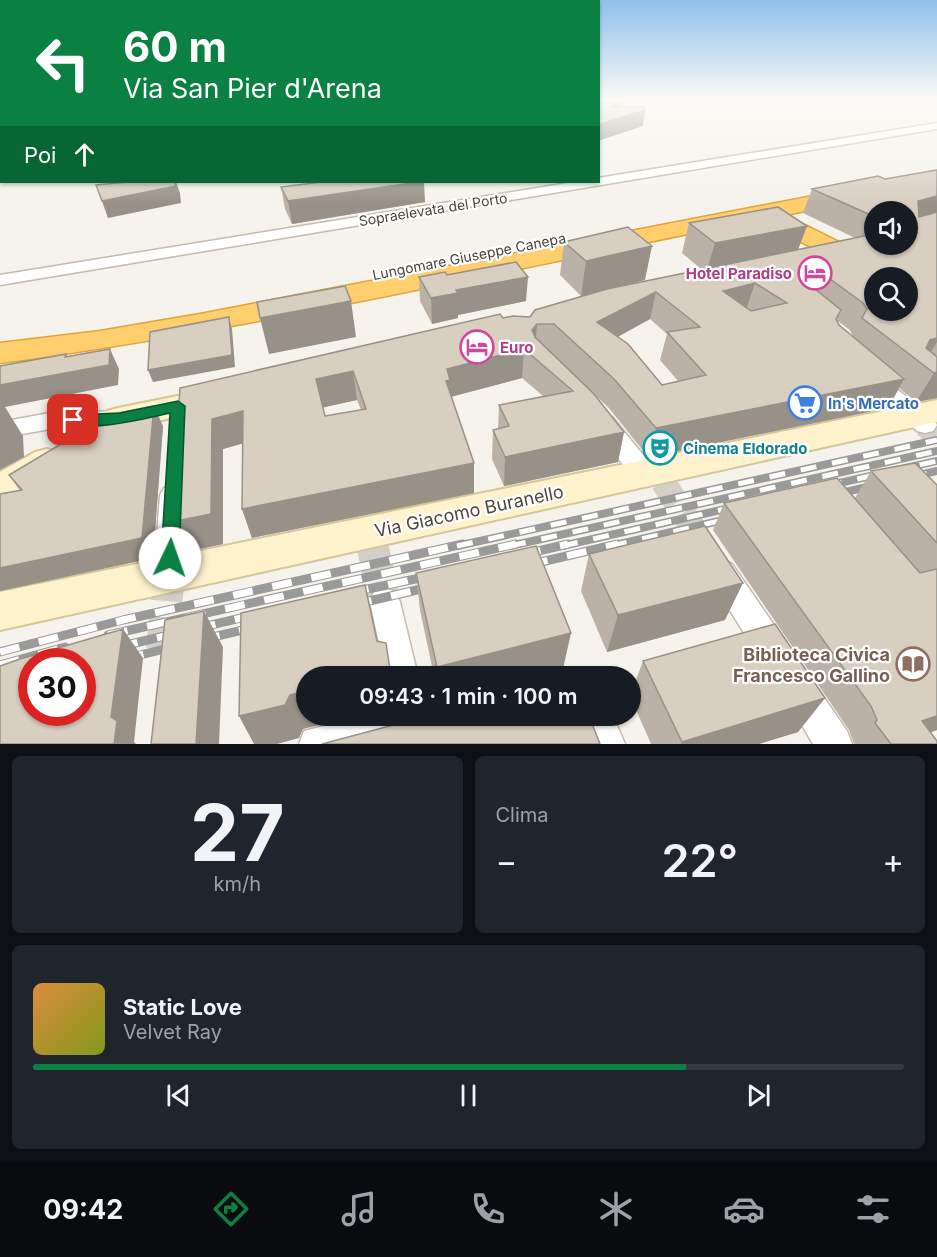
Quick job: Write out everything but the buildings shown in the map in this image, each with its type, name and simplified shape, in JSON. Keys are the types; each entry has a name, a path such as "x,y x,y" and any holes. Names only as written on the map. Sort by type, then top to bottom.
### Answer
{"highway":[{"name":"Lungomare Giuseppe Canepa","path":"0,333 137,317 208,305 937,167"},
{"name":"Lungomare Giuseppe Canepa","path":"0,352 146,333 937,177"},
{"path":"482,268 553,262 727,228 772,223 788,226 844,254"}],"street":[{"name":"Sopraelevata del Porto","path":"600,181 890,134"},
{"name":"Sopraelevata del Porto","path":"0,280 590,183"},
{"path":"805,262 864,249"},
{"path":"853,363 925,417"},
{"path":"0,430 50,421 178,418 244,392"},
{"path":"591,408 654,476"},
{"name":"Via Giacomo Buranello","path":"0,611 654,476 925,417"},
{"path":"0,489 120,419"},
{"path":"168,575 175,470"},
{"path":"703,544 834,744"},
{"path":"385,602 400,666"},
{"path":"317,744 385,726"},
{"path":"600,726 607,744"}],"tunnel":[{"path":"925,425 937,435"},
{"path":"663,482 697,534"},
{"path":"369,532 372,546"},
{"path":"372,544 385,602"},
{"path":"162,649 169,575"}],"railway":[{"path":"457,546 937,440"},
{"path":"510,546 937,451"},
{"path":"826,486 937,461"},
{"path":"911,477 937,471"},
{"path":"832,495 876,485"},
{"path":"562,546 738,506"},
{"path":"611,546 732,518"},
{"path":"0,652 123,620 463,544"},
{"path":"108,635 516,544"},
{"path":"521,555 568,544"},
{"path":"528,565 618,544"},
{"path":"349,593 434,575"},
{"path":"352,605 434,586"},
{"path":"118,647 258,614"},
{"path":"200,640 256,627"},
{"path":"124,659 177,646"},
{"path":"0,665 65,647"}],"place":[{"name":"Hotel Paradiso","path":"815,273"},
{"name":"Euro","path":"477,347"},
{"name":"In's Mercato","path":"805,403"},
{"name":"Cinema Eldorado","path":"660,448"},
{"name":"Biblioteca Civica Francesco Gallino","path":"913,664"}],"route":[{"path":"73,420 120,419 178,406 170,558"}]}
